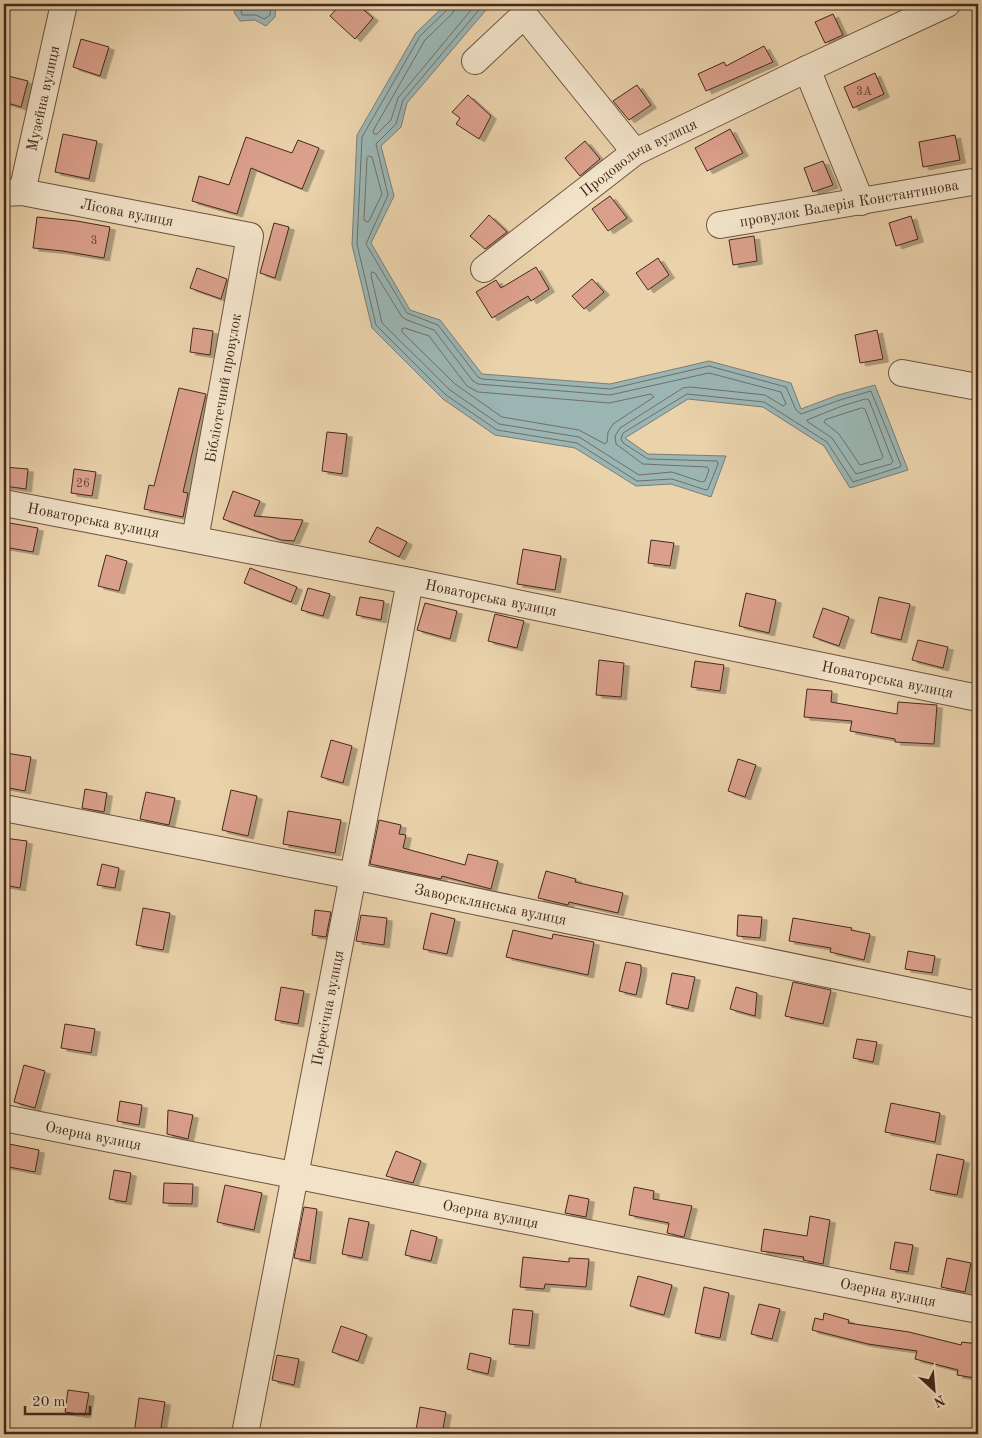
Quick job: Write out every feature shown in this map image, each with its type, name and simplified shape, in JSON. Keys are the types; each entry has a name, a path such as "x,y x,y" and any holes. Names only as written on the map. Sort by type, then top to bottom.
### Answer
{"street":[{"name":"Музейна вулиця","path":"13,193 64,4"},
{"name":"Продовольча вулиця","path":"484,269 635,152 947,4"},
{"path":"475,61 524,15 635,152"},
{"path":"807,69 861,202"},
{"name":"провулок Валерія Константинова","path":"720,225 978,181"},
{"name":"Лісова вулиця","path":"13,193 250,236"},
{"name":"Бібліотечний провулок","path":"195,539 250,236"},
{"path":"902,373 978,387"},
{"name":"Новаторська вулиця","path":"4,502 410,581 978,698"},
{"name":"Пересічна вулиця","path":"245,1434 410,581"},
{"name":"Заворсклянська вулиця","path":"4,808 353,876 978,1005"},
{"name":"Озерна вулиця","path":"4,1118 978,1310"}],"water":[{"path":"240,4 276,4 275,17 266,26 255,20 240,21 234,12"},
{"path":"446,4 491,4 407,103 401,127 381,146 394,196 371,243 410,310 440,320 482,374 610,384 709,361 791,383 801,409 838,395 875,385 908,470 850,488 824,446 763,407 688,399 625,438 648,454 726,456 711,497 671,484 636,486 575,448 495,435 443,399 372,328 352,245 357,135 416,33"}],"building":[{"path":"341,4 357,4 373,18 355,39 330,16"},
{"path":"833,14 843,35 825,43 815,22"},
{"path":"81,39 109,47 100,76 73,67"},
{"path":"764,46 773,62 706,91 698,74 724,62 726,66"},
{"path":"875,73 884,94 853,108 844,87"},
{"path":"4,75 28,81 21,107 4,102"},
{"path":"637,85 651,105 629,120 613,101"},
{"path":"468,95 491,116 479,139 456,124 460,118 452,112"},
{"path":"730,129 743,153 707,171 695,148"},
{"path":"63,134 97,141 89,179 55,172"},
{"path":"955,135 960,160 923,167 919,142"},
{"path":"246,137 292,153 298,140 319,148 302,189 251,168 237,214 192,201 199,176 229,185"},
{"path":"585,141 600,159 580,176 565,158"},
{"path":"823,161 833,185 813,192 804,168"},
{"path":"610,196 627,218 608,231 592,209"},
{"path":"489,215 507,232 485,249 470,236"},
{"path":"911,216 918,239 896,246 889,223"},
{"path":"37,217 110,227 104,258 33,248"},
{"path":"274,223 289,227 275,278 260,273"},
{"path":"754,236 757,261 733,265 729,240"},
{"path":"658,258 669,275 648,290 636,273"},
{"path":"536,267 549,289 531,301 528,296 492,318 476,292 496,280 501,288"},
{"path":"197,268 227,279 221,299 190,288"},
{"path":"592,279 604,292 584,309 572,296"},
{"path":"193,328 213,331 210,355 190,352"},
{"path":"877,330 883,359 860,363 855,335"},
{"path":"179,388 206,394 183,492 188,493 183,517 144,509 149,485 154,486"},
{"path":"327,432 347,434 342,474 322,471"},
{"path":"4,467 28,469 26,489 4,486"},
{"path":"74,469 96,472 92,496 71,493"},
{"path":"233,491 260,501 254,516 303,520 294,541 281,540 223,519"},
{"path":"4,522 38,528 33,552 4,547"},
{"path":"377,527 407,542 399,557 369,542"},
{"path":"651,540 674,543 670,566 648,563"},
{"path":"523,549 561,556 555,590 517,584"},
{"path":"106,555 127,561 119,591 98,586"},
{"path":"250,568 297,587 291,602 244,583"},
{"path":"308,588 330,594 323,616 301,610"},
{"path":"746,593 776,600 769,633 739,626"},
{"path":"360,597 384,601 381,620 356,615"},
{"path":"879,597 910,604 901,640 871,633"},
{"path":"425,603 457,611 450,639 417,630"},
{"path":"823,608 849,617 839,646 813,637"},
{"path":"495,614 524,621 517,648 488,641"},
{"path":"918,640 948,647 943,668 912,660"},
{"path":"599,660 624,663 621,697 596,695"},
{"path":"695,661 724,665 720,691 691,687"},
{"path":"807,689 832,691 831,702 897,714 898,702 937,705 934,744 895,742 895,739 850,731 852,721 804,717"},
{"path":"331,740 352,746 343,783 321,777"},
{"path":"6,753 31,757 25,791 4,787"},
{"path":"738,759 756,765 745,797 728,791"},
{"path":"85,789 107,793 104,812 82,808"},
{"path":"231,790 257,796 248,836 222,830"},
{"path":"146,792 175,798 169,825 140,819"},
{"path":"288,811 341,820 335,853 283,844"},
{"path":"379,820 401,825 399,834 406,835 403,848 465,865 468,854 498,861 491,889 442,876 441,879 370,864"},
{"path":"4,838 27,841 20,888 4,885"},
{"path":"102,864 119,868 115,888 97,885"},
{"path":"546,871 576,879 575,882 623,893 618,913 569,902 568,905 538,898"},
{"path":"143,908 170,913 163,950 136,945"},
{"path":"315,910 331,912 326,937 312,935"},
{"path":"431,913 455,919 447,954 423,949"},
{"path":"361,915 387,918 384,945 356,941"},
{"path":"738,915 762,917 760,938 737,936"},
{"path":"793,918 852,928 851,930 870,934 864,960 830,952 831,948 789,941"},
{"path":"513,930 552,939 553,934 594,942 588,975 506,957"},
{"path":"908,951 935,956 932,973 905,969"},
{"path":"626,962 641,965 636,995 619,991"},
{"path":"672,973 695,977 688,1009 666,1004"},
{"path":"793,982 831,990 823,1024 785,1016"},
{"path":"281,987 304,991 298,1024 275,1020"},
{"path":"736,987 757,993 755,1016 730,1009"},
{"path":"65,1024 95,1029 91,1053 61,1048"},
{"path":"857,1039 877,1042 873,1062 853,1058"},
{"path":"24,1065 45,1071 35,1108 14,1102"},
{"path":"120,1101 142,1105 139,1125 117,1121"},
{"path":"891,1103 940,1113 935,1142 885,1132"},
{"path":"168,1110 193,1115 188,1139 167,1134"},
{"path":"4,1143 39,1150 35,1172 4,1166"},
{"path":"396,1151 421,1161 413,1183 386,1176"},
{"path":"937,1154 964,1160 957,1195 930,1190"},
{"path":"114,1170 131,1173 126,1202 109,1199"},
{"path":"164,1183 193,1184 192,1204 163,1203"},
{"path":"225,1185 262,1193 254,1230 217,1222"},
{"path":"634,1187 654,1191 653,1199 692,1206 684,1237 667,1233 669,1223 629,1215"},
{"path":"569,1195 589,1199 586,1217 565,1213"},
{"path":"304,1207 317,1209 310,1261 294,1258"},
{"path":"810,1216 830,1220 823,1264 803,1260 804,1257 761,1251 764,1229 807,1236"},
{"path":"349,1218 369,1222 362,1258 342,1254"},
{"path":"411,1230 437,1237 431,1261 405,1255"},
{"path":"895,1242 913,1245 908,1272 890,1269"},
{"path":"523,1257 569,1262 569,1258 589,1259 586,1287 545,1284 544,1289 520,1287"},
{"path":"947,1258 971,1263 965,1292 941,1287"},
{"path":"638,1276 672,1285 664,1315 630,1306"},
{"path":"704,1287 729,1293 720,1338 695,1333"},
{"path":"759,1304 780,1309 772,1339 751,1334"},
{"path":"513,1309 533,1311 529,1346 509,1344"},
{"path":"824,1313 849,1320 848,1323 909,1332 961,1345 962,1342 978,1344 975,1378 957,1375 958,1370 915,1359 917,1351 868,1344 812,1330 815,1318 823,1320"},
{"path":"341,1326 367,1335 358,1361 332,1352"},
{"path":"470,1353 491,1358 488,1374 467,1369"},
{"path":"277,1355 299,1359 294,1385 272,1380"},
{"path":"68,1390 89,1393 85,1415 65,1412"},
{"path":"139,1398 165,1402 160,1434 134,1434"},
{"path":"420,1407 446,1412 442,1434 416,1430"}]}
